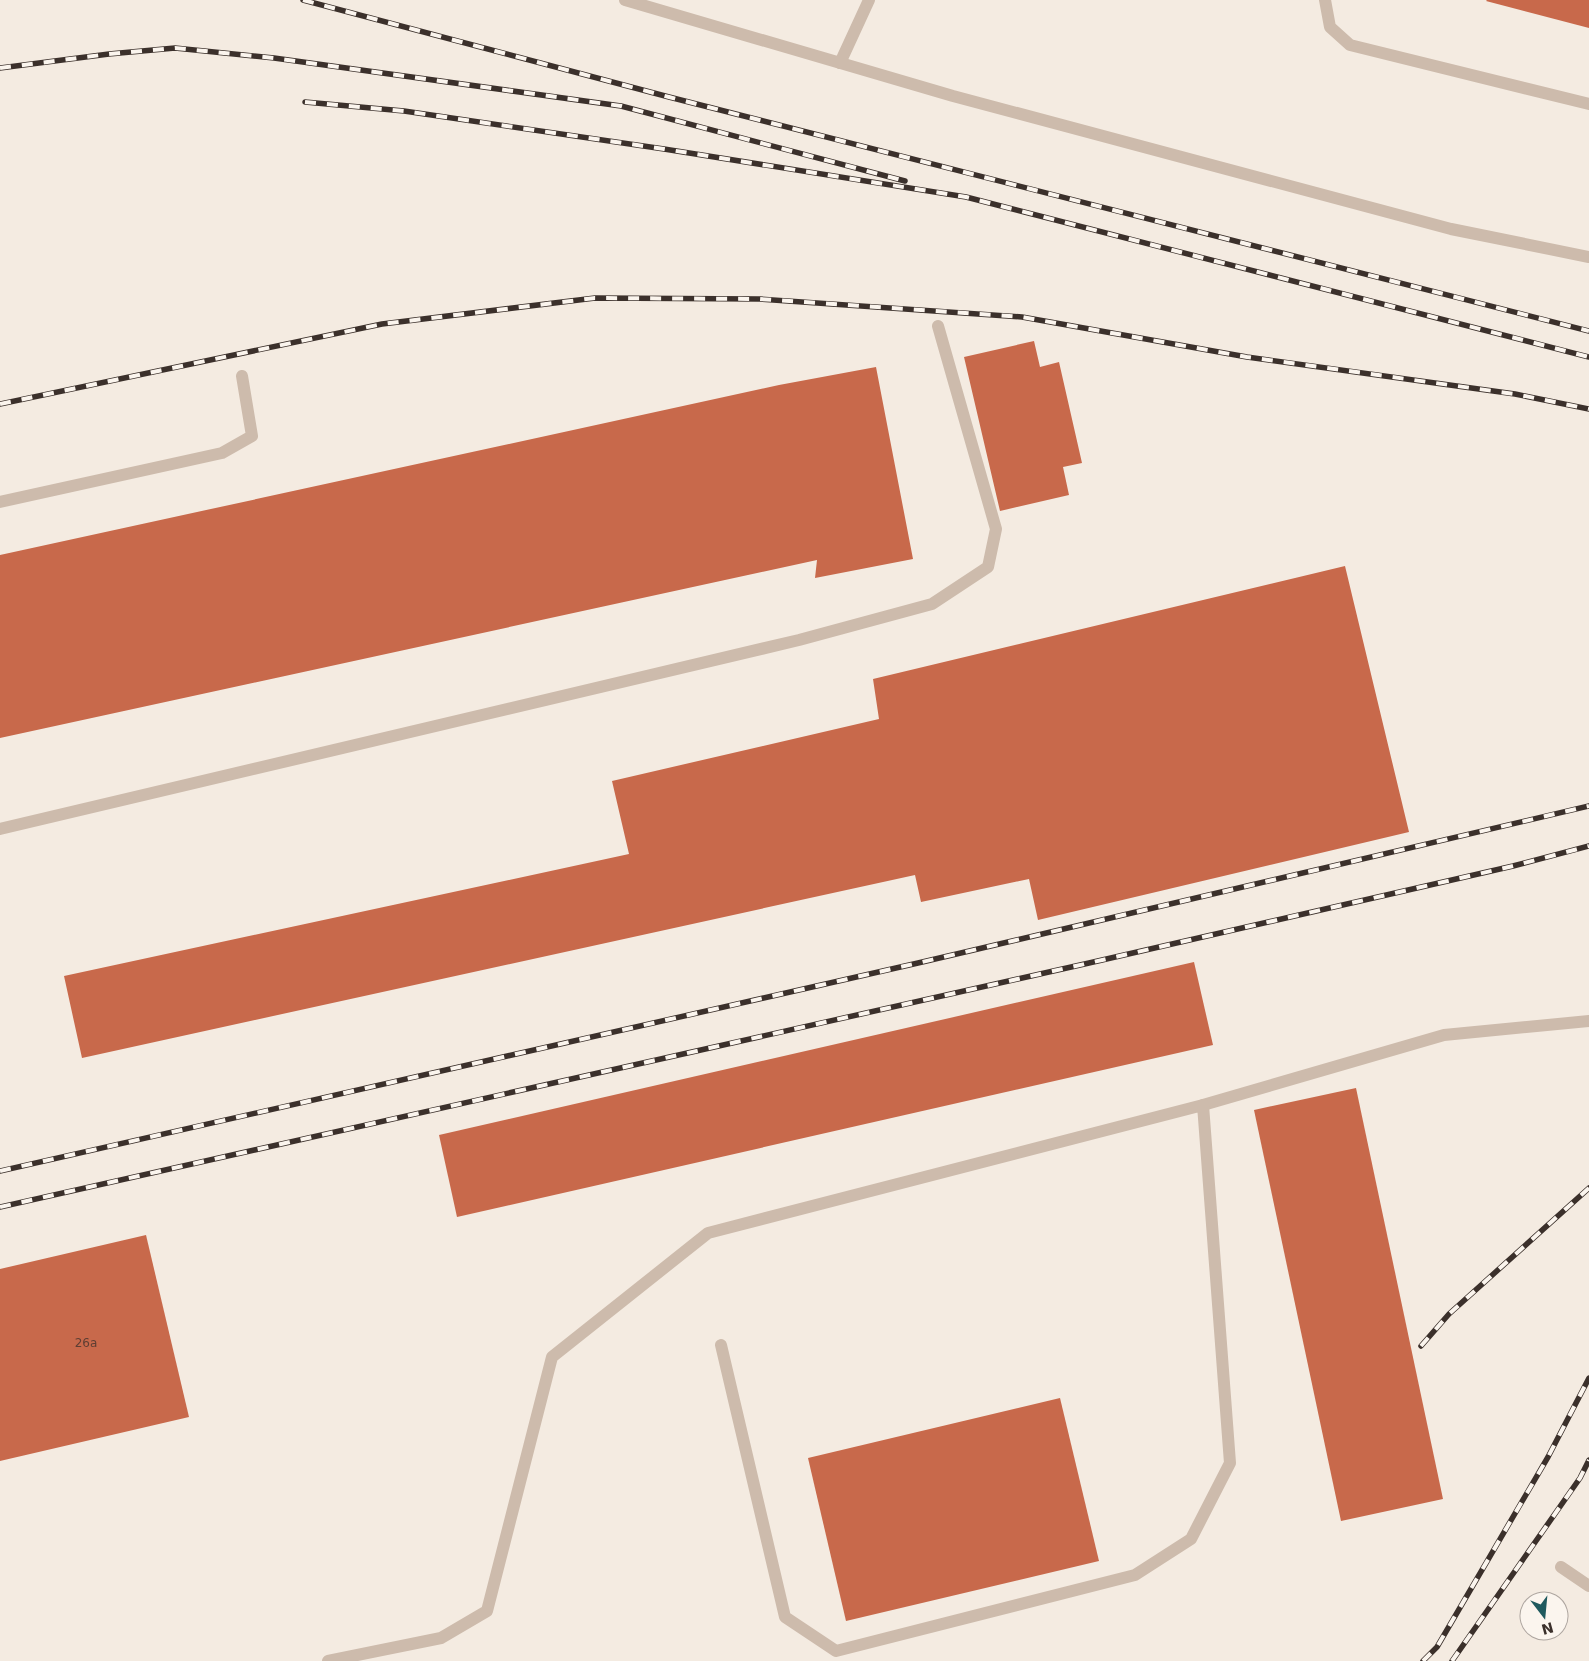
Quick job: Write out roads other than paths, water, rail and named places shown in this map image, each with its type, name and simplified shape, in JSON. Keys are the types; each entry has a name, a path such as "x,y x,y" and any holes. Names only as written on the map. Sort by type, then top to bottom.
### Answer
{"street":[{"path":"625,0 953,96 1451,229 1589,257"},
{"path":"840,63 869,0"},
{"path":"1324,0 1330,26 1350,45 1589,104"},
{"path":"0,829 799,640 932,604 988,567 996,529 938,326"},
{"path":"0,502 222,453 252,436 242,376"},
{"path":"328,1661 441,1638 487,1611 552,1356 708,1233 1203,1105 1444,1035 1589,1021"},
{"path":"721,1345 785,1617 836,1651 1135,1574 1191,1539 1230,1463 1203,1105"},
{"path":"1561,1567 1589,1586"}],"railway":[{"path":"303,0 669,97 1589,331"},
{"path":"0,68 109,54 175,48 274,58 621,106 905,181"},
{"path":"305,102 404,111 664,149 966,197 1589,357"},
{"path":"0,404 382,324 595,298 760,299 1022,317 1247,357 1515,394 1589,409"},
{"path":"0,1171 918,963 1589,806"},
{"path":"0,1207 1089,963 1513,866 1589,846"},
{"path":"1421,1346 1449,1314 1589,1188"},
{"path":"1423,1661 1437,1647 1548,1457 1589,1378"},
{"path":"1452,1661 1580,1478 1589,1460"}]}
